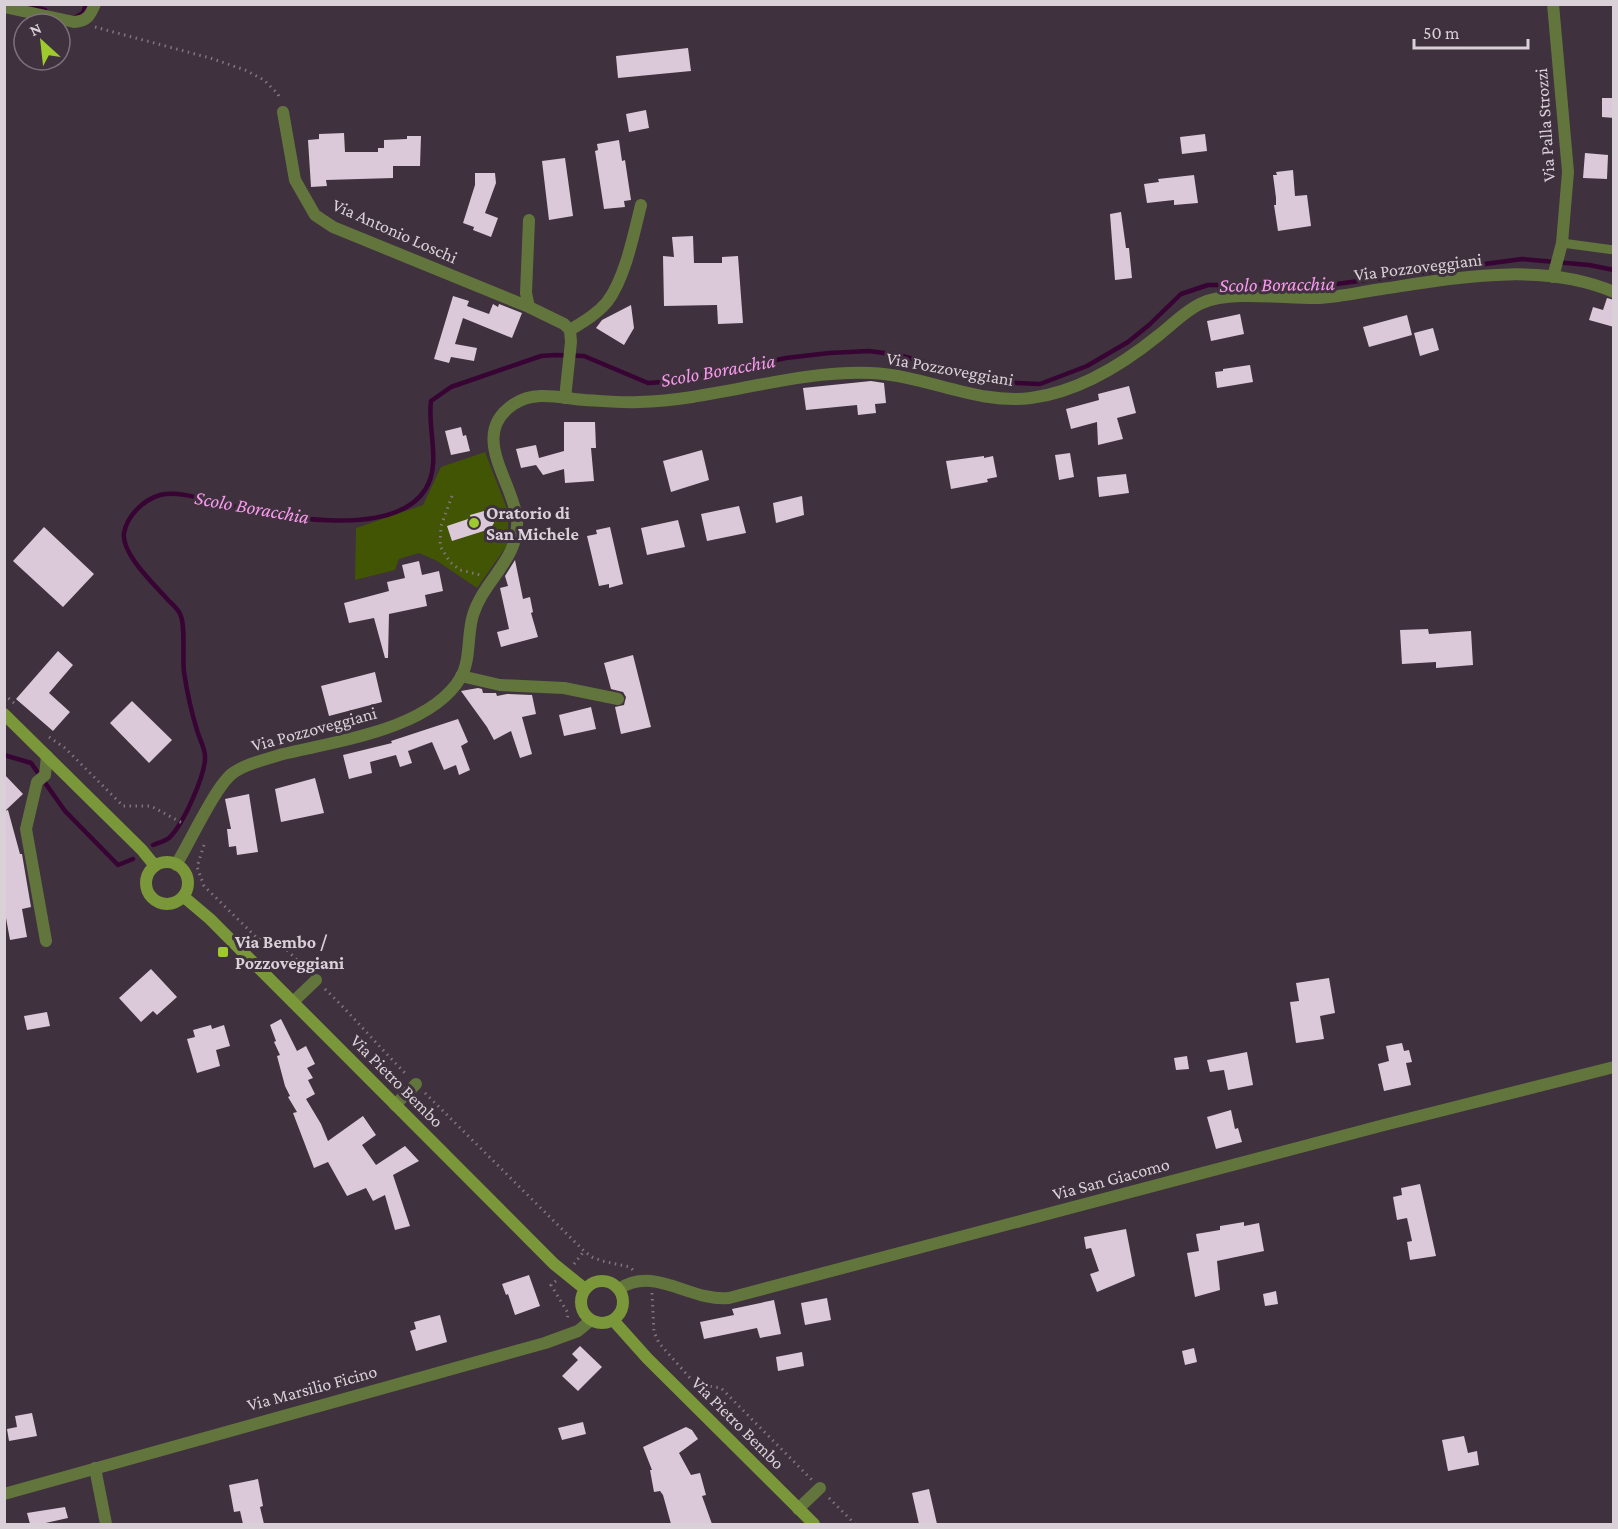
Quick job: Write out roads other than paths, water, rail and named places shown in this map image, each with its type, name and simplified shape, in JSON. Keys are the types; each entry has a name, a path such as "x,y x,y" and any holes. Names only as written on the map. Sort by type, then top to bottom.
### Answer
{"main road":[{"path":"4,714 142,850 155,866"},
{"path":"165,863 176,865 183,870 188,882 184,897 175,903 161,903 147,891 148,873 155,866 165,863"},
{"name":"Via Pietro Bembo","path":"184,897 296,999 399,1101 554,1264 585,1289"},
{"path":"599,1281 610,1282 619,1289 623,1302 619,1315 613,1320 602,1323 591,1320 582,1309 581,1299 585,1289 599,1281"},
{"name":"Via Pietro Bembo","path":"613,1320 647,1358 801,1505 813,1524"}],"street":[{"path":"4,7 74,22 88,18 95,4"},
{"name":"Via Palla Strozzi","path":"1553,4 1568,172 1561,245 1554,271"},
{"name":"Via Antonio Loschi","path":"283,112 295,180 315,215 333,227 529,307 564,324 570,336"},
{"path":"566,398 570,336 608,301 626,263 641,205"},
{"path":"529,220 526,293 529,307"},
{"name":"Via Pozzoveggiani","path":"176,865 216,794 230,774 260,760 399,725 427,711 461,676 473,615 483,593 509,559 516,539 517,515 497,462 493,439 499,417 513,404 528,397 547,395 637,402 682,400 802,377 872,373 900,376 986,396 1014,400 1035,398 1062,392 1108,371 1133,355 1184,313 1202,303 1219,298 1322,298 1490,276 1554,271 1614,292"},
{"path":"461,676 500,685 564,688 618,699"},
{"path":"46,940 26,829 47,756"},
{"path":"296,999 313,983"},
{"name":"Via San Giacomo","path":"619,1289 630,1283 656,1280 703,1297 729,1298 1384,1125 1614,1067"},
{"path":"399,1101 414,1086"},
{"name":"Via Marsilio Ficino","path":"4,1494 458,1362 569,1335 586,1326 591,1320"},
{"path":"94,1468 106,1524"},
{"path":"801,1505 817,1490"}],"lane":[{"path":"1561,245 1614,250"}],"waterway":[{"path":"24,4 45,10"},
{"path":"76,17 83,13 86,4"},
{"name":"Scolo Boracchia","path":"153,845 169,838 181,822 198,786 205,756 186,687 182,619 176,608 133,560 125,541 124,533 128,521 142,505 154,497 169,494 187,495 222,504 305,519 362,519 388,515 409,505 425,490 430,480 433,469 431,401 451,387 541,356 584,356 648,383 678,381 786,358 869,351 899,355 995,382 1040,384 1087,366 1128,342 1181,294 1208,285 1329,285 1522,259 1589,265 1614,270"},
{"name":"Scolo Boracchia","path":"4,755 31,763 65,811 118,865 133,859"}],"place":[{"name":"Oratorio di San Michele","path":"474,523"},
{"name":"Via Bembo / Pozzoveggiani","path":"223,952"}]}
